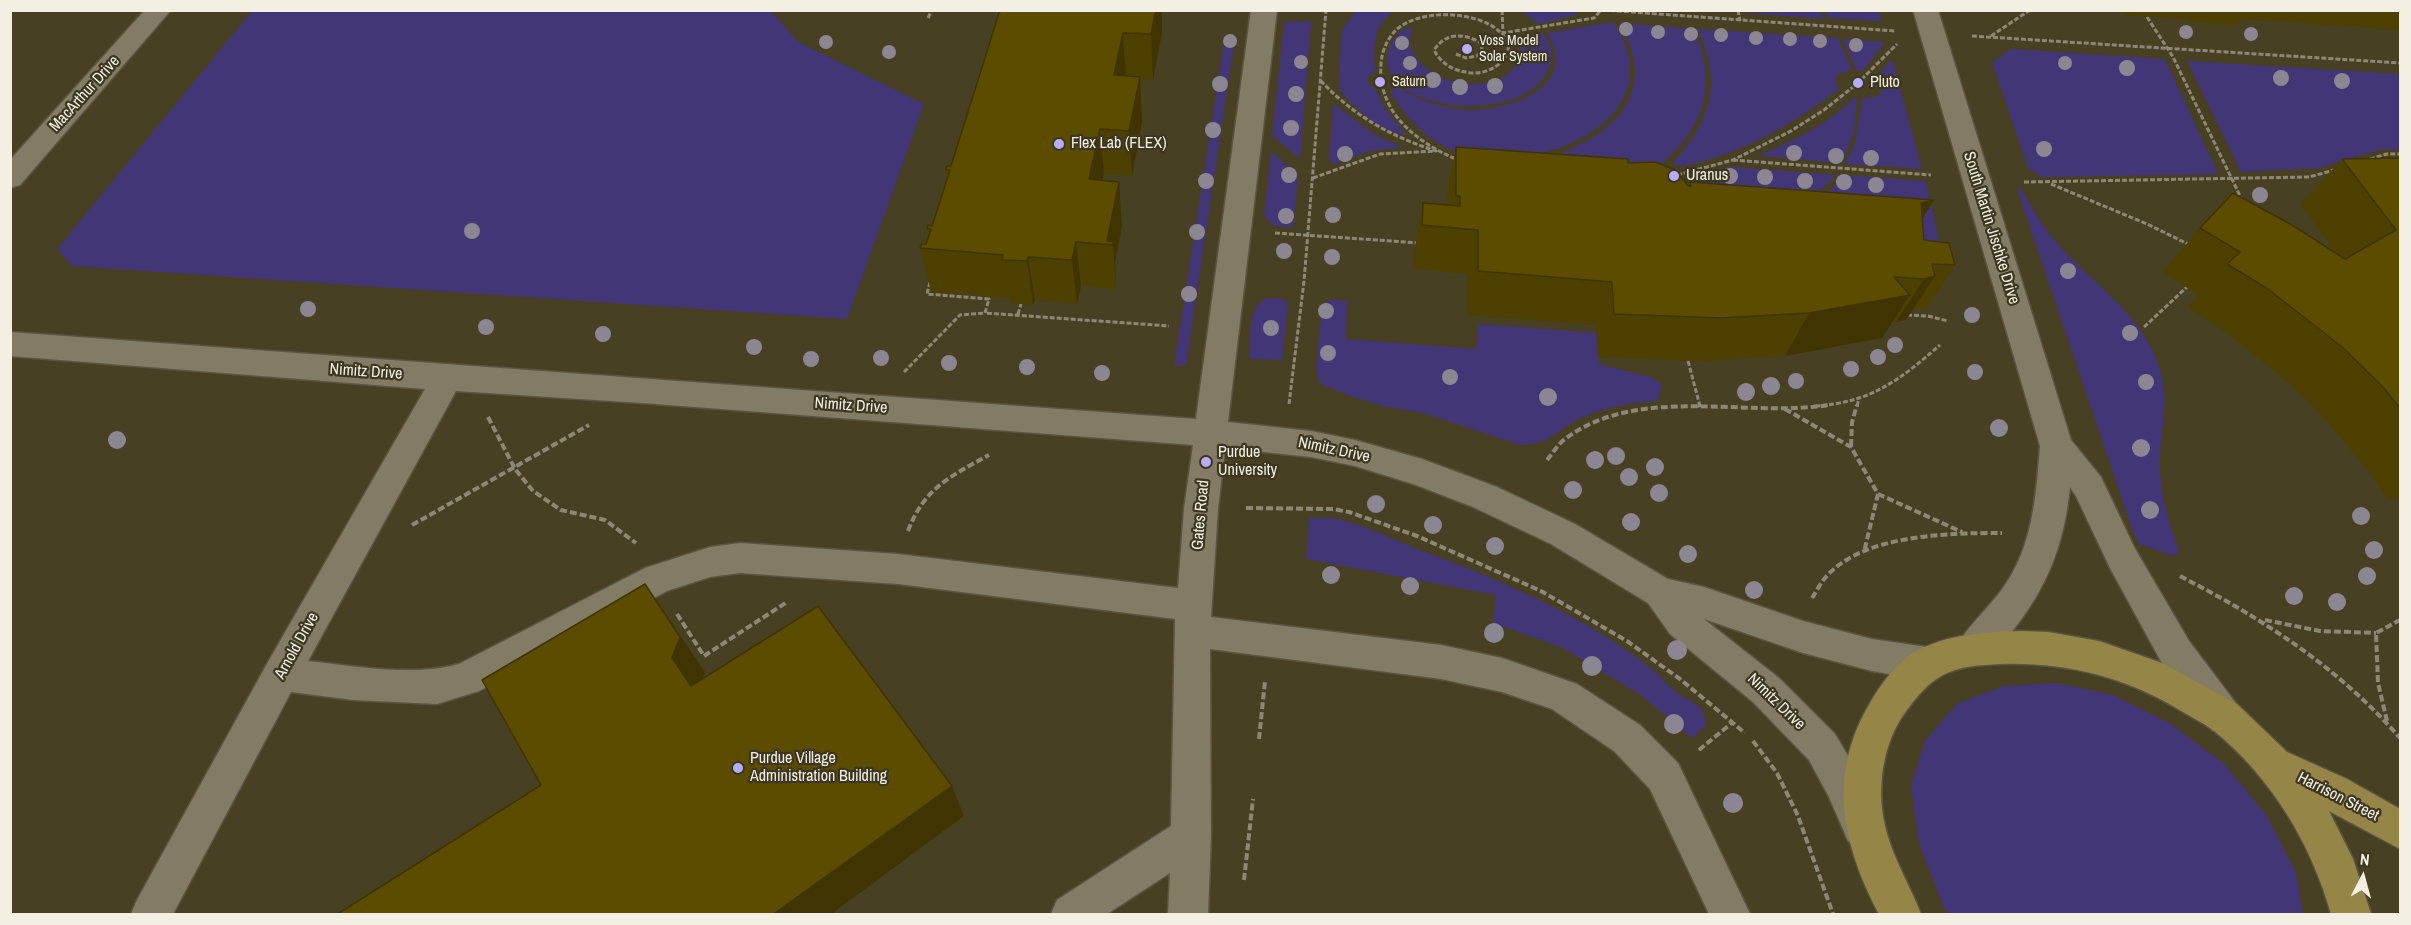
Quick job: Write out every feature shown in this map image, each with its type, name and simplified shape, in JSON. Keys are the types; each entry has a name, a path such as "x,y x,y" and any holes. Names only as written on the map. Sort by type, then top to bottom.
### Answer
{"main road":[{"path":"1901,915 1882,881 1865,834 1861,788 1865,757 1878,720 1899,691 1927,664 1949,655 1973,650 2024,646 2078,651 2125,664 2169,683 2225,718 2275,766 2305,809 2331,855 2347,895 2351,915"},
{"name":"Harrison Street","path":"2275,766 2333,792 2400,830"}],"street":[{"name":"MacArthur Drive","path":"10,178 159,10"},
{"name":"Gates Road","path":"1188,915 1193,619 1209,433 1264,10"},
{"name":"South Martin Jischke Drive","path":"1925,10 2056,446 2053,486 2044,540 2030,574 2008,611 1973,650"},
{"name":"Nimitz Drive","path":"10,344 1209,433 1311,444 1355,453 1422,473 1485,497 1563,534 1659,592 1704,603 1815,640 1872,655 1927,664"},
{"name":"Arnold Drive","path":"151,915 281,674 447,378"},
{"name":"South Martin Jischke Drive","path":"2056,446 2089,488 2122,557 2176,652 2225,718"},
{"path":"281,674 353,683 437,687 466,679 657,579 710,562 740,558 898,570 1193,619 1440,662 1502,675 1564,696 1627,738 1664,776 1731,915"},
{"name":"Nimitz Drive","path":"1659,592 1683,623 1766,690 1822,747 1843,784 1865,834"},
{"path":"1071,915 1084,904 1191,836"}],"path":[{"path":"928,18 932,10"},
{"path":"1289,406 1308,235 1326,10"},
{"path":"1326,16 1333,10"},
{"path":"1456,54 1466,58 1477,56 1482,49 1481,43 1473,37 1448,36 1438,42 1434,50 1442,63 1454,70 1471,73 1489,72 1501,65 1507,53 1502,10"},
{"path":"1436,151 1403,124 1389,107 1380,82 1381,51 1387,38 1396,28 1413,19 1441,14 1482,21 1503,33 1594,18 1602,10 1893,31"},
{"path":"1738,10 1740,21"},
{"path":"1990,37 2030,10"},
{"path":"2147,17 2167,47 2242,200"},
{"path":"1968,35 2400,63"},
{"path":"1674,176 1733,160 1791,131 1824,110 1858,83 1897,44"},
{"path":"1321,81 1356,115 1380,131 1466,163"},
{"path":"1313,178 1380,154 1436,151"},
{"path":"2365,161 2387,154 2400,154"},
{"path":"1733,160 1931,175"},
{"path":"2024,182 2309,177 2342,167"},
{"path":"2048,183 2147,224 2188,244"},
{"path":"1235,229 1427,244"},
{"path":"939,281 931,281 927,294 989,299 985,313"},
{"path":"2144,327 2187,287"},
{"path":"1018,314 1021,304"},
{"path":"901,378 906,369 960,315 965,313 1018,314 1168,326"},
{"path":"1905,315 1928,316 1948,321"},
{"path":"1547,460 1565,439 1601,419 1658,408 1784,408 1858,399 1905,376 1940,345"},
{"path":"1688,361 1700,407"},
{"path":"1851,447 1852,422 1858,399"},
{"path":"1784,408 1851,447 1878,494 1965,534"},
{"path":"488,417 513,468 535,494 558,508 596,517 609,523 636,543"},
{"path":"412,525 591,424"},
{"path":"898,570 912,517 928,494 943,480 993,451"},
{"path":"1864,552 1878,494"},
{"path":"1246,508 1333,509 1349,512 1417,536 1541,591 1627,641 1733,722 1752,740 1777,773 1798,816 1833,915"},
{"path":"1810,605 1819,584 1840,567 1864,552 1890,542 1930,535 2005,533"},
{"path":"697,660 807,589 830,564"},
{"path":"2174,573 2262,619 2341,677 2387,721 2400,738"},
{"path":"674,608 704,656"},
{"path":"2262,619 2316,632 2348,635 2376,633 2400,620"},
{"path":"2376,633 2378,683 2387,721"},
{"path":"1259,740 1266,675"},
{"path":"1244,880 1253,799"}],"shaded area":[{"name":"Purdue University","path":"11,11 2400,11 2400,914 11,914"},
{"path":"252,11 771,11 798,42 924,104 847,319 72,266 57,249"},
{"path":"1355,11 1394,11 1381,25 1378,32 1375,46 1375,72 1368,76 1367,82 1375,88 1385,109 1405,133 1403,135 1376,124 1339,90 1341,32"},
{"path":"1522,11 1576,11 1577,15 1538,24"},
{"path":"1748,11 1819,11 1826,19 1749,13"},
{"path":"1823,11 1879,11 1882,21 1829,18"},
{"path":"1311,22 1300,159 1272,136 1284,23"},
{"path":"1613,22 1626,46 1630,68 1627,88 1619,106 1605,122 1587,135 1542,153 1472,155 1452,150 1430,138 1421,130 1403,111 1390,91 1397,86 1423,100 1461,109 1487,109 1505,105 1537,91 1548,80 1555,67 1555,51 1547,33"},
{"path":"1618,23 1693,29 1702,51 1706,71 1701,109 1682,142 1651,173 1550,157 1567,151 1600,132 1625,106 1632,90 1635,72 1631,48"},
{"path":"1406,28 1413,29 1409,42 1419,61 1435,74 1455,82 1476,84 1495,80 1510,72 1519,57 1518,38 1543,33 1551,47 1551,61 1547,72 1532,89 1509,100 1482,105 1453,105 1426,99 1404,88 1390,73 1389,49 1394,39"},
{"path":"1697,29 1838,38 1852,70 1838,74 1835,80 1839,89 1808,111 1758,140 1692,164 1684,166 1672,164 1696,133 1709,101 1710,67"},
{"path":"1225,36 1235,37 1186,365 1174,365"},
{"path":"1843,39 1885,42 1863,71 1856,70"},
{"path":"2011,49 2165,59 2218,174 2041,177 2028,168 1992,63"},
{"path":"1890,61 1893,62 1922,169 1845,164 1855,143 1862,99 1878,96 1881,92 1880,82 1882,81 1876,77"},
{"path":"2187,61 2400,74 2400,150 2382,149 2318,168 2241,172"},
{"path":"1854,98 1857,99 1854,132 1842,163 1762,156 1822,123"},
{"path":"1333,103 1372,133 1401,147 1370,151 1335,164 1329,161"},
{"path":"1271,151 1298,176 1293,227 1274,226 1264,216"},
{"path":"1732,167 1836,175 1814,197 1697,187 1705,174"},
{"path":"1842,175 1926,181 1940,245 1928,246 1923,238 1825,197"},
{"path":"2017,189 2021,189 2058,245 2130,317 2151,347 2164,387 2160,467 2162,492 2179,552 2174,556 2139,544 2131,526"},
{"path":"1266,298 1279,298 1288,302 1282,360 1250,359 1252,316 1255,309"},
{"path":"1330,299 1347,301 1346,339 1476,349 1478,324 1597,333 1599,364 1653,378 1662,385 1657,401 1601,410 1574,421 1547,439 1520,445 1423,413 1387,407 1353,397 1320,384 1316,370 1322,306"},
{"path":"1309,518 1337,519 1370,529 1479,573 1569,615 1655,671 1672,689 1696,704 1703,712 1705,726 1692,738 1642,696 1563,648 1493,623 1496,595 1306,559"},
{"path":"2057,683 2113,695 2171,724 2224,764 2267,816 2296,873 2303,914 1950,914 1943,906 1919,844 1911,785 1926,739 1958,703 2004,686"}],"building":[{"name":"Flex Lab (FLEX)","path":"1000,10 1156,10 1151,34 1123,33 1114,75 1140,77 1129,131 1100,129 1089,179 1119,182 1107,241 1113,241 1113,245 1076,242 1072,260 1028,257 1027,261 1002,260 1003,255 920,248 922,244 926,244 931,229 927,229 928,225 932,226 950,170 946,170 947,166 951,166"},
{"path":"1456,147 1628,159 1628,163 1656,162 1677,171 1688,186 1691,186 1690,182 1934,200 1921,203 1924,240 1949,243 1955,265 1932,264 1935,276 1924,279 1894,277 1910,295 1809,313 1721,318 1614,314 1612,282 1478,271 1478,230 1422,225 1423,203 1460,206 1460,196 1456,196"},
{"path":"2400,158 2400,408 2381,385 2342,347 2268,289 2227,264 2240,252 2200,228 2233,193 2292,225 2345,259 2396,230 2342,159"},
{"name":"Purdue Village Administration Building","path":"645,584 680,637 672,658 691,686 818,606 952,786 772,915 336,915 541,785 482,680"}],"place":[{"name":"Voss Model Solar System","path":"1467,49"},
{"name":"Saturn","path":"1380,82"},
{"name":"Pluto","path":"1858,83"},
{"name":"Flex Lab (FLEX)","path":"1059,144"},
{"name":"Uranus","path":"1674,176"},
{"name":"Purdue University","path":"1206,462"},
{"name":"Purdue Village Administration Building","path":"738,768"}]}
